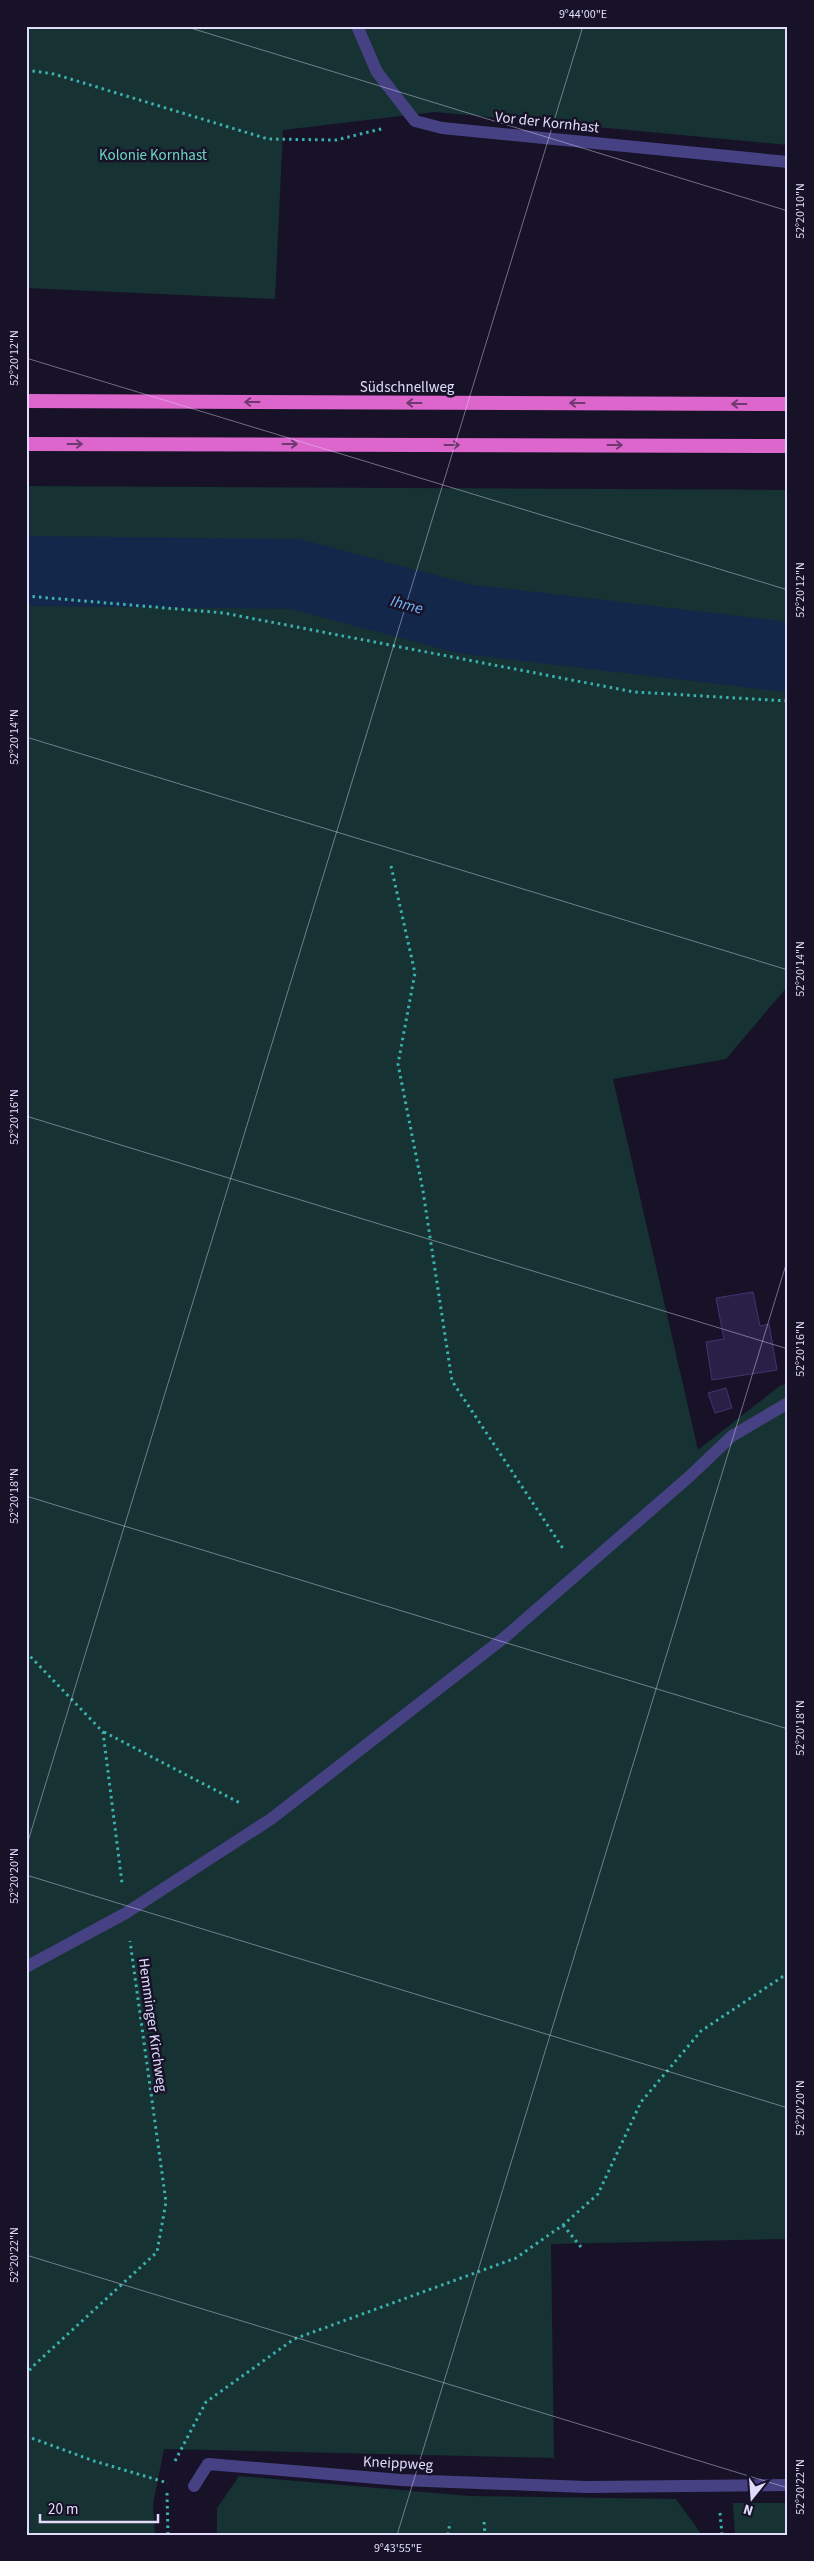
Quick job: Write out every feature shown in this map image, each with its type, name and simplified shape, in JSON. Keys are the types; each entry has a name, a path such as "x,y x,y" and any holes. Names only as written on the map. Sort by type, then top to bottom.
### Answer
{"highway":[{"name":"Südschnellweg","path":"26,401 788,404"},
{"path":"26,444 788,446"}],"street":[{"path":"357,26 377,72 415,121"},
{"name":"Vor der Kornhast","path":"415,121 442,128 788,162"},
{"path":"26,1967 126,1913 271,1819 506,1637 690,1476 732,1436 788,1403"},
{"name":"Kneippweg","path":"194,2486 208,2464 401,2480 586,2487 788,2485"}],"path":[{"path":"26,70 54,74 268,138 336,140 415,121"},
{"path":"26,596 224,613 634,692 788,701"},
{"path":"391,866 415,972 398,1064 423,1192 452,1381 579,1573"},
{"path":"26,1652 103,1732 271,1819"},
{"name":"Hemminger Kirchweg","path":"26,2376 31,2368 157,2252 166,2202 103,1732"},
{"path":"173,2465 206,2402 294,2339 516,2258 563,2226 598,2194 641,2102 700,2031 788,1973"},
{"path":"563,2226 582,2247"},
{"path":"26,2436 94,2461 167,2483 194,2486"},
{"path":"168,2535 167,2483 170,2474"},
{"path":"448,2535 450,2522"},
{"path":"484,2522 485,2535"},
{"path":"721,2524 722,2535"}],"green space":[{"name":"Kolonie Kornhast","path":"26,26 788,26 788,145 435,112 283,130 275,299 26,288"},
{"path":"26,486 788,490 788,986 726,1059 613,1079 698,1450 781,1385 788,1384 788,2239 551,2244 554,2458 164,2449 153,2504 155,2535 26,2535"},
{"path":"239,2476 470,2496 676,2499 702,2535 217,2535 217,2508"},
{"path":"733,2503 788,2503 788,2535 735,2535"}],"building":[{"path":"753,1292 760,1326 769,1324 777,1370 712,1380 706,1342 724,1339 716,1298"},
{"path":"726,1388 732,1408 715,1413 708,1393"}],"waterway":[{"name":"Ihme","path":"26,571 295,574 465,619 788,657"}]}
